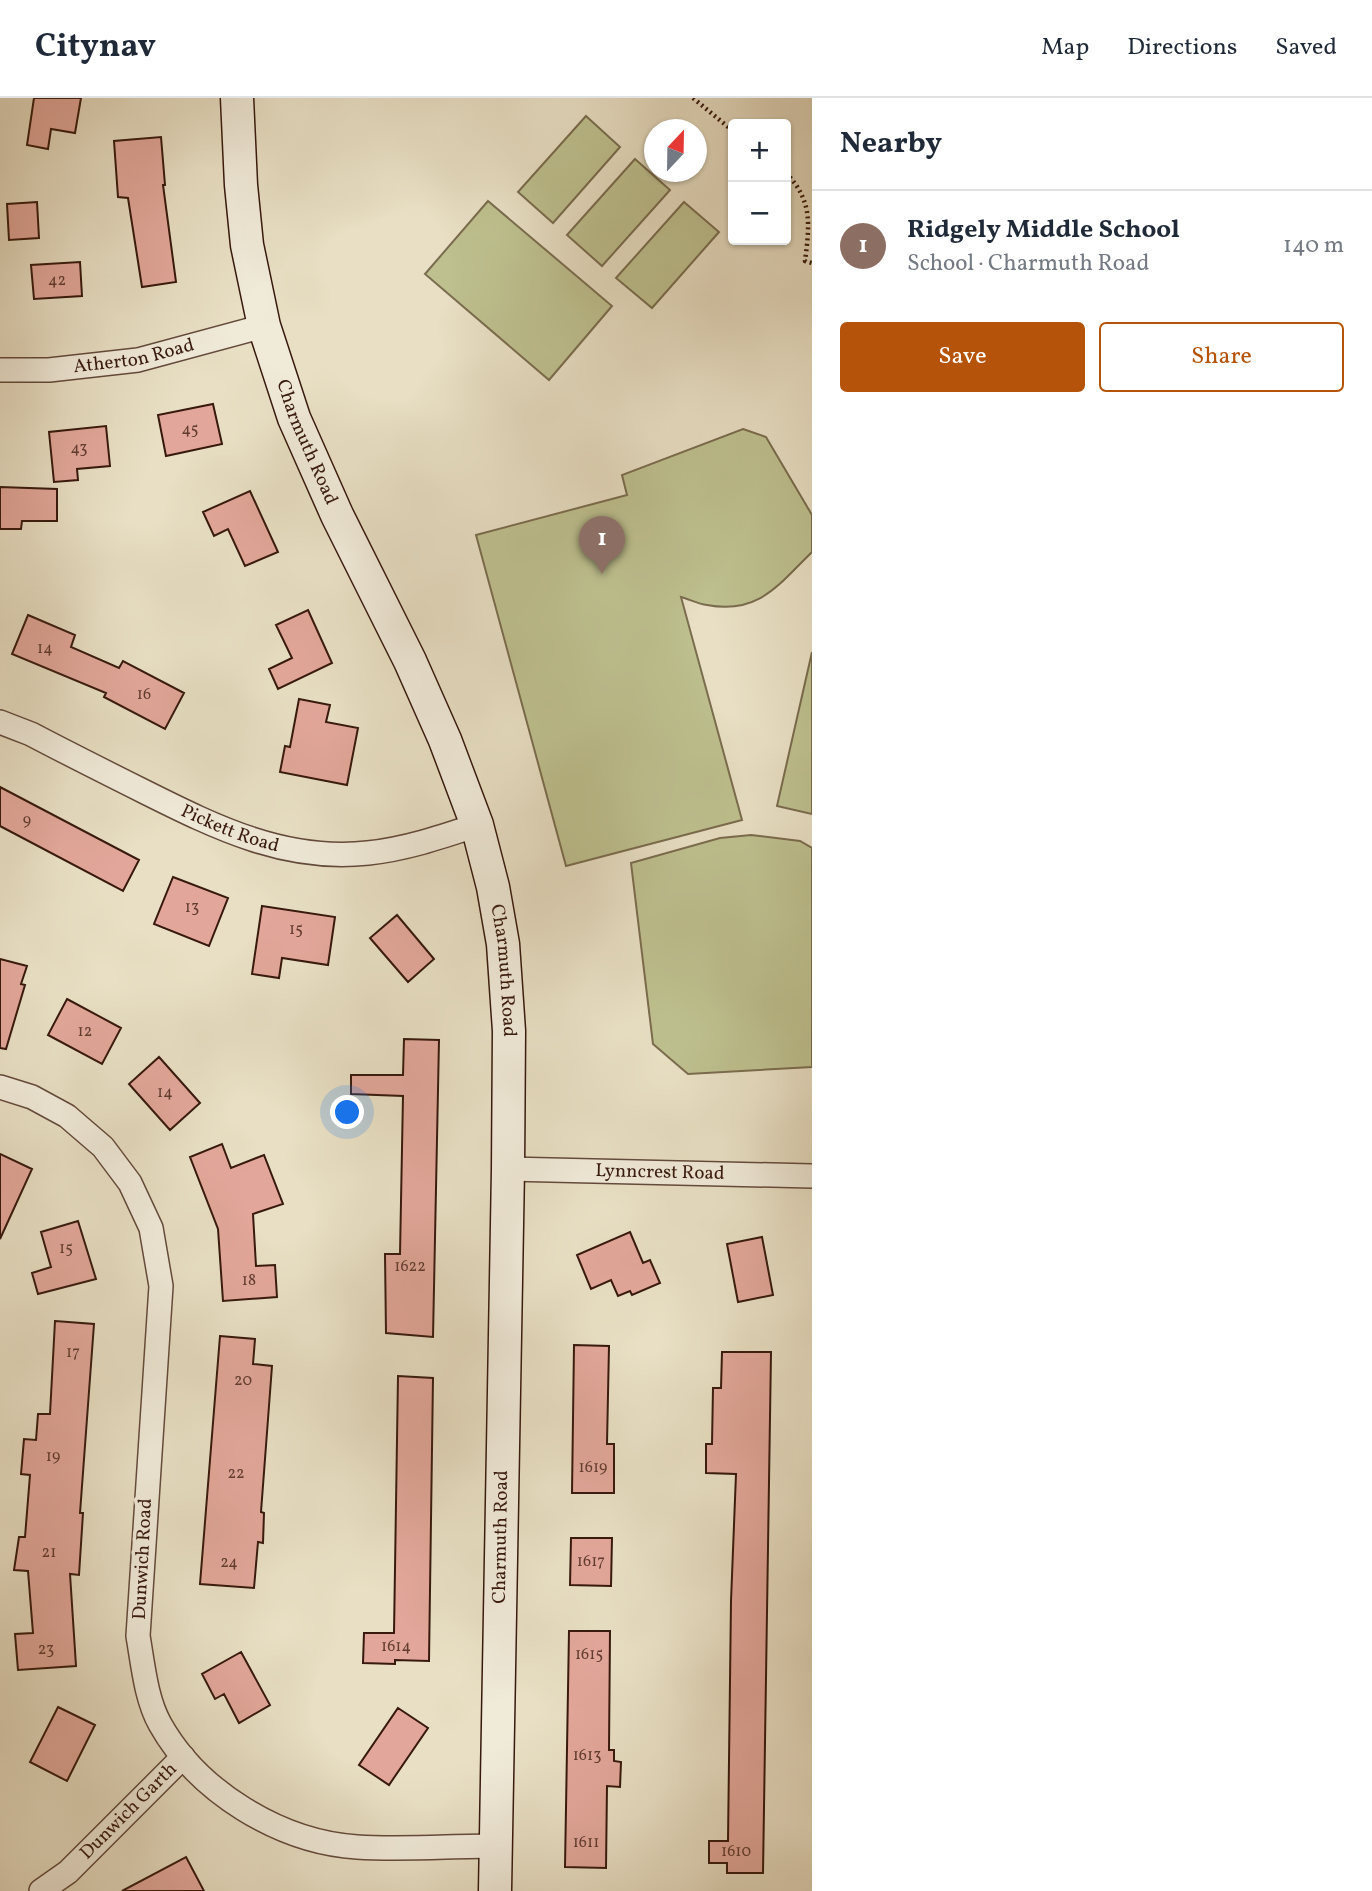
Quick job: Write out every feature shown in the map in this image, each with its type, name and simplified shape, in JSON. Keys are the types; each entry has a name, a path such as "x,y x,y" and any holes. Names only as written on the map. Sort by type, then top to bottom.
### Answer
{"street":[{"name":"Charmuth Road","path":"237,98 246,233 264,326 294,418 337,515 410,661 445,740 477,825 493,887 503,944 509,1031 508,1169 495,1891"},
{"name":"Atherton Road","path":"0,370 49,370 138,360 264,326"},
{"name":"Pickett Road","path":"0,722 31,734 213,826 259,842 309,853 366,853 418,845 477,825"},
{"name":"Dunwich Road","path":"0,1087 32,1097 67,1116 103,1147 130,1183 152,1228 161,1286 138,1636 145,1678 160,1723 183,1756 220,1793 283,1831 320,1842 356,1847 496,1846"},
{"name":"Lynncrest Road","path":"508,1169 812,1176"},
{"name":"Dunwich Garth","path":"41,1891 68,1872 183,1756"}],"path":[{"path":"693,98 728,127"},
{"path":"791,177 800,185 811,212 805,261 812,263"}],"green space":[{"path":"586,116 620,147 553,223 518,192"},
{"path":"635,159 644,167 644,182 661,182 670,190 602,266 567,235"},
{"path":"488,201 612,306 549,380 425,274"},
{"path":"684,202 719,232 652,308 616,278"},
{"path":"743,429 766,437 812,515 812,552 778,585 754,601 725,607 681,597 742,820 566,866 476,535 627,495 622,475"},
{"path":"812,652 812,814 777,806"},
{"path":"751,835 800,841 812,848 812,1067 688,1074 653,1044 631,863 720,838"}],"building":[{"path":"34,98 81,98 75,133 51,129 48,149 27,145"},
{"path":"161,137 163,185 176,282 142,287 128,198 118,197 114,141"},
{"path":"37,202 39,238 9,240 7,204"},
{"path":"80,262 82,296 34,299 31,265"},
{"path":"213,404 222,444 166,456 158,415"},
{"path":"106,426 110,466 77,469 78,480 54,482 49,432"},
{"path":"0,487 57,489 57,521 22,521 21,529 0,529"},
{"path":"250,491 278,552 245,566 228,529 214,536 203,512"},
{"path":"308,610 332,663 278,689 269,669 292,658 276,625"},
{"path":"28,615 75,635 71,647 119,668 123,661 184,693 165,729 104,697 106,693 12,654"},
{"path":"299,699 330,705 326,722 358,728 347,785 280,772 285,746 290,747"},
{"path":"0,787 139,860 123,891 0,826"},
{"path":"173,877 228,898 209,946 154,924"},
{"path":"262,906 335,917 328,965 282,958 279,978 252,974"},
{"path":"397,915 434,959 408,982 370,938"},
{"path":"0,959 27,966 21,984 25,985 6,1049 0,1048"},
{"path":"67,999 121,1028 102,1064 48,1035"},
{"path":"404,1039 439,1040 433,1337 386,1333 385,1254 400,1254 403,1096 351,1094 351,1075 403,1075"},
{"path":"159,1057 200,1103 170,1130 129,1084"},
{"path":"222,1144 231,1168 264,1155 283,1204 253,1214 256,1266 275,1265 277,1297 223,1301 218,1229 190,1157"},
{"path":"0,1154 32,1169 0,1239"},
{"path":"78,1221 96,1279 38,1294 32,1273 51,1267 41,1232"},
{"path":"630,1232 643,1263 650,1260 660,1283 632,1295 630,1291 618,1296 611,1280 591,1289 577,1255"},
{"path":"762,1237 773,1295 738,1302 727,1244"},
{"path":"55,1321 94,1324 80,1513 83,1513 79,1575 70,1574 76,1666 18,1670 15,1634 33,1633 28,1571 14,1570 19,1537 25,1537 30,1475 21,1474 24,1439 36,1440 38,1414 50,1414"},
{"path":"220,1336 255,1339 253,1364 272,1366 261,1512 264,1513 263,1543 258,1542 254,1588 200,1584"},
{"path":"574,1345 609,1346 607,1444 614,1444 614,1493 572,1493"},
{"path":"722,1352 771,1352 763,1873 727,1873 727,1863 709,1863 709,1841 728,1841 731,1601 736,1474 706,1473 706,1444 712,1444 713,1388 721,1388"},
{"path":"398,1376 433,1378 429,1661 363,1663 364,1633 394,1633"},
{"path":"571,1538 612,1538 611,1586 570,1585"},
{"path":"569,1631 610,1631 609,1750 614,1750 614,1761 621,1762 620,1787 607,1786 606,1868 565,1867"},
{"path":"241,1652 270,1705 239,1723 224,1694 215,1699 202,1674"},
{"path":"58,1707 95,1725 67,1781 30,1762"},
{"path":"398,1708 428,1728 389,1785 359,1765"},
{"path":"186,1857 204,1891 122,1891"}],"place":[{"name":"Ridgely Middle School","path":"602,574"}]}
